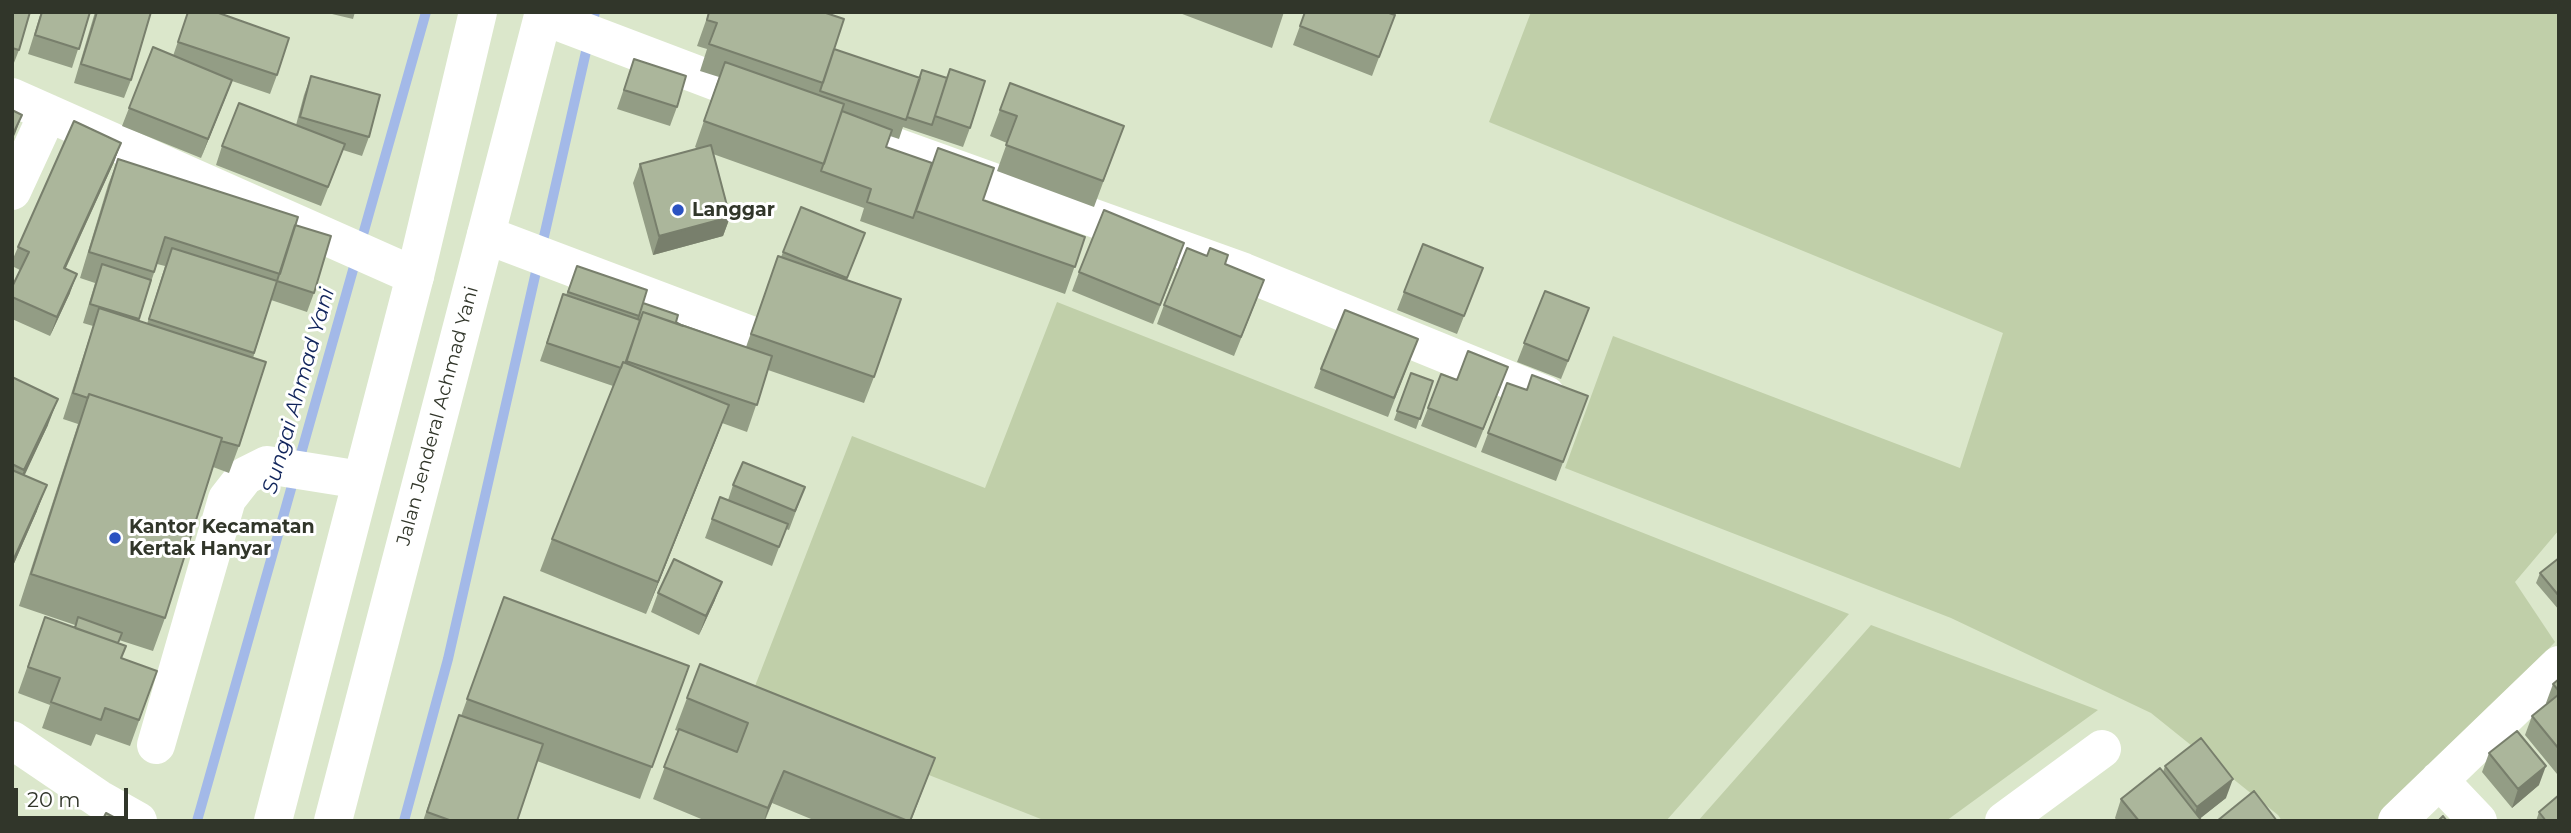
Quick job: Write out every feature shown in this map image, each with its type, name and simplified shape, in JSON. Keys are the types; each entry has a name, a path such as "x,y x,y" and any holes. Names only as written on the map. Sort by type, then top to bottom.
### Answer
{"main road":[{"path":"273,821 415,276 478,12"},
{"path":"543,14 801,113 1244,272 1546,395"},
{"name":"Jalan Jenderal Achmad Yani","path":"333,821 543,14"},
{"path":"12,97 415,276"},
{"path":"12,191 48,113"},
{"path":"485,235 748,334"},
{"path":"156,745 227,499 245,476 267,465 361,480"},
{"path":"2397,821 2559,665"},
{"path":"12,740 99,799 138,821"},
{"path":"2004,821 2102,749"},
{"path":"2439,780 2478,821"}],"green space":[{"path":"1531,12 2559,12 2559,530 2515,582 2555,642 2385,821 2282,821 2151,713 1951,618 1565,468 1613,336 1960,468 2003,333 1489,122"},
{"path":"1057,302 1849,614 1666,821 1046,821 748,704 852,436 985,488"},
{"path":"1871,625 2098,710 1946,821 1698,821"}],"building":[{"path":"12,12 30,12 19,50 12,48"},
{"path":"42,12 90,12 79,49 35,35"},
{"path":"97,12 151,12 131,80 81,64"},
{"path":"188,12 216,12 289,38 277,75 178,42"},
{"path":"709,12 823,12 844,19 823,83 709,44 717,23 707,20"},
{"path":"1305,12 1386,12 1395,15 1379,57 1300,26"},
{"path":"153,47 232,80 208,139 129,108"},
{"path":"834,49 920,78 906,120 820,91"},
{"path":"634,59 686,76 677,107 624,90"},
{"path":"725,62 844,104 824,164 704,121"},
{"path":"950,69 985,81 970,128 935,116"},
{"path":"922,70 947,78 932,125 907,117"},
{"path":"311,76 380,95 369,137 300,117"},
{"path":"1010,83 1124,126 1103,181 1006,145 1017,116 1000,110"},
{"path":"239,103 345,144 328,187 222,146"},
{"path":"12,110 22,115 12,136"},
{"path":"842,111 892,130 886,147 932,163 913,218 867,202 871,189 821,171"},
{"path":"74,121 121,143 64,268 77,274 57,317 12,297 12,287 29,252 18,247"},
{"name":"Langgar","path":"711,145 730,217 659,236 640,164"},
{"path":"938,148 994,168 983,200 1085,237 1075,267 916,211"},
{"path":"118,159 298,217 280,274 165,237 154,272 89,252"},
{"path":"801,207 865,233 847,278 783,252"},
{"path":"1104,210 1184,243 1160,305 1079,272"},
{"path":"295,225 331,236 314,293 277,281"},
{"path":"1423,244 1483,268 1464,316 1404,292"},
{"path":"172,248 277,281 254,353 149,319"},
{"path":"1187,248 1207,256 1210,248 1228,255 1225,264 1264,280 1241,337 1164,305"},
{"path":"778,256 901,299 874,377 751,334"},
{"path":"102,264 151,280 139,319 90,304"},
{"path":"577,266 647,290 639,316 568,292"},
{"path":"1545,291 1589,308 1568,361 1524,343"},
{"path":"563,294 640,320 626,363 623,362 621,368 547,343"},
{"path":"643,303 678,315 676,322 683,326 643,312 640,320 638,319"},
{"path":"99,308 266,362 239,446 89,394 88,398 73,393"},
{"path":"1345,310 1418,339 1394,398 1321,369"},
{"path":"643,312 772,356 757,405 626,361"},
{"path":"1468,351 1508,367 1483,429 1428,408 1441,374 1457,380"},
{"path":"623,362 729,405 658,582 552,539"},
{"path":"1411,373 1433,381 1420,419 1397,411"},
{"path":"1532,375 1588,396 1563,462 1488,433 1507,383 1527,390"},
{"path":"12,377 58,399 24,470 12,464"},
{"name":"Kantor Kecamatan Kertak Hanyar","path":"89,394 222,438 165,618 31,574"},
{"path":"743,462 805,487 795,511 733,485"},
{"path":"12,470 47,485 12,563"},
{"path":"720,497 788,524 779,547 712,519"},
{"path":"2559,558 2559,596 2540,573"},
{"path":"674,559 722,582 706,616 658,593"},
{"path":"504,597 689,666 652,767 467,699"},
{"path":"45,617 126,646 121,658 157,671 139,720 105,708 101,720 51,702 60,678 28,667"},
{"path":"78,617 122,633 118,643 75,628"},
{"path":"700,664 935,758 910,821 784,771 768,808 664,767 679,729 737,752 748,723 687,698"},
{"path":"2559,679 2559,691 2553,684"},
{"path":"2559,696 2559,749 2532,716"},
{"path":"459,715 543,744 517,821 452,821 427,812"},
{"path":"2517,731 2546,766 2518,789 2489,753"},
{"path":"2201,738 2233,779 2197,807 2165,766"},
{"path":"2160,768 2201,821 2139,821 2121,799"},
{"path":"2254,791 2277,821 2217,821"},
{"path":"2559,795 2559,821 2546,821 2539,812"},
{"path":"106,813 121,821 102,821"}],"waterway":[{"name":"Sungai Ahmad Yani","path":"197,821 426,12"},
{"name":"Sungai Ahmad Yani","path":"404,821 448,659 595,12"}],"place":[{"name":"Langgar","path":"678,210"},
{"name":"Kantor Kecamatan Kertak Hanyar","path":"115,538"}]}
